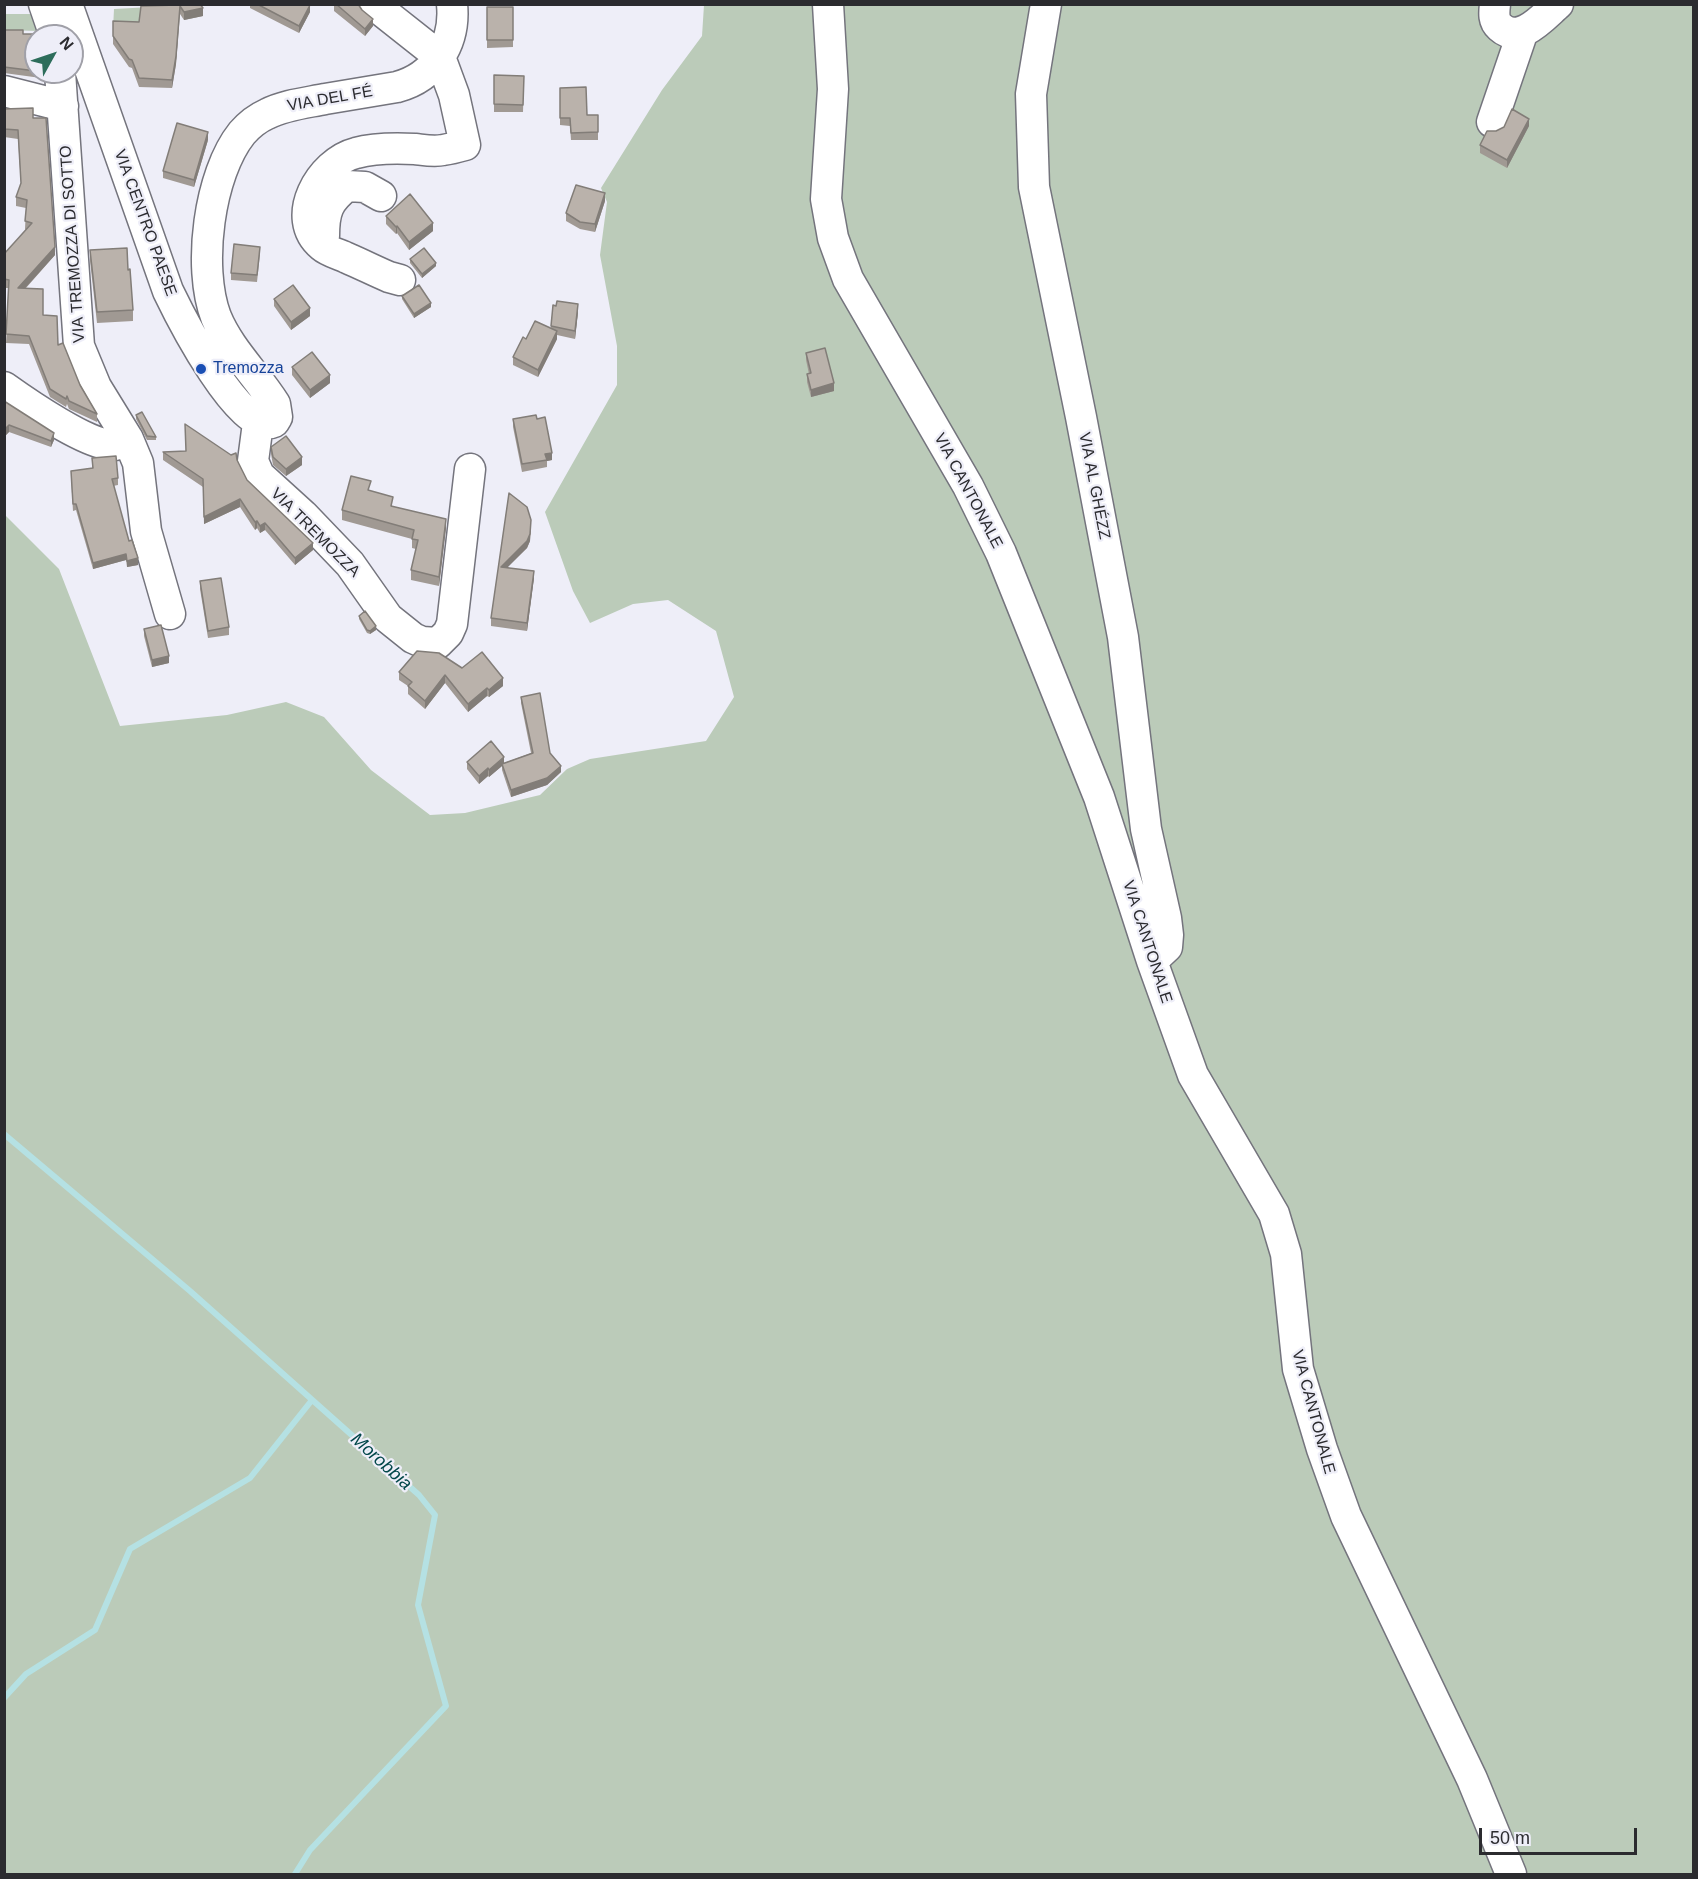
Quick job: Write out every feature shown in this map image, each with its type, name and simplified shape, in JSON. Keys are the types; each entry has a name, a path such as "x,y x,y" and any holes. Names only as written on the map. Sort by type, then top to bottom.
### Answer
{"street":[{"path":"45,4 51,24"},
{"name":"VIA CENTRO PAESE","path":"67,4 168,291 180,318 240,407 258,423"},
{"path":"373,4 440,57 454,95 465,145 441,151 367,150 338,160 316,183 308,219 315,237 325,248 389,278 399,280"},
{"name":"VIA DEL FÉ","path":"258,423 274,422 277,417 275,404 224,332 217,319 209,290 207,248 210,220 217,185 227,157 244,130 268,113 300,104 408,84 432,69 447,43 452,4"},
{"name":"VIA CANTONALE","path":"828,4 833,89 826,199 839,258 864,308 968,486 1001,553 1099,797 1152,961 1193,1074 1265,1197 1282,1237 1289,1278 1298,1369 1341,1505 1472,1779 1510,1875"},
{"name":"VIA AL GHÉZZ","path":"1046,4 1031,94 1034,187 1123,637 1146,829 1166,918 1167,947 1152,961"},
{"path":"1492,122 1507,22 1536,24 1558,4"},
{"name":"VIA TREMOZZA DI SOTTO","path":"61,84 79,346 96,387 128,439 138,463 146,531 170,614"},
{"path":"4,91 63,106"},
{"path":"325,248 325,219 327,207 332,199 347,186 354,185 373,190 381,196"},
{"path":"4,387 59,424 97,441 114,445 128,439"},
{"name":"VIA TREMOZZA","path":"258,423 253,461 259,476 303,515 350,564 388,618 413,638 422,642 438,643 448,633 452,624 470,469"}],"green space":[{"path":"6,4 6,14 34,14 36,24 24,24 24,31 5,30"},
{"path":"704,5 1693,5 1693,1874 5,1874 5,515 59,569 120,726 227,715 286,702 324,717 371,770 430,815 465,813 540,795 567,769 590,759 706,741 734,697 716,631 668,600 633,604 590,623 573,591 545,512 617,385 617,346 600,255 607,202 601,188 662,90 702,36"},
{"path":"151,7 139,30 113,29 114,9"}],"building":[{"path":"200,4 203,8 184,12 180,6 172,80 139,78 132,60 113,36 113,21 139,22 141,6"},
{"path":"257,4 309,4 310,5 299,26"},
{"path":"336,4 358,4 373,19 365,29"},
{"path":"487,7 513,7 513,40 487,40"},
{"path":"4,30 23,30 24,70 4,67"},
{"path":"494,75 524,76 523,105 494,104"},
{"path":"586,87 587,115 598,115 598,132 571,133 570,118 560,118 560,88"},
{"path":"33,108 33,118 46,118 55,247 18,288 43,289 43,315 57,316 58,345 63,343 80,385 97,414 69,401 67,396 66,399 50,389 29,336 6,334 9,280 4,279 4,254 32,223 25,221 27,200 16,197 21,183 18,130 4,129 4,109"},
{"path":"1512,109 1529,119 1507,160 1480,145 1487,131 1496,131 1504,127"},
{"path":"177,123 208,132 194,180 163,171"},
{"path":"576,185 605,193 595,224 580,222 566,213"},
{"path":"410,194 433,223 409,242 386,216"},
{"path":"234,244 260,247 257,275 231,273"},
{"path":"127,248 133,310 97,312 90,250"},
{"path":"424,248 436,263 422,274 410,259"},
{"path":"293,285 310,308 291,322 274,299"},
{"path":"419,285 431,303 414,314 402,296"},
{"path":"557,301 578,304 575,331 551,326 553,305 556,306"},
{"path":"535,321 557,331 538,370 513,357 523,337 526,339"},
{"path":"825,348 834,383 811,390 807,374 811,373 806,353"},
{"path":"312,352 330,375 310,390 292,367"},
{"path":"4,401 54,433 51,441 9,425 4,427"},
{"path":"142,412 156,437 147,436 136,415"},
{"path":"536,415 537,419 545,417 552,453 545,454 547,460 522,464 513,419"},
{"path":"185,424 231,455 236,453 247,480 313,543 295,558 265,523 260,526 257,521 255,522 240,499 204,517 203,479 163,452 186,451"},
{"path":"286,436 302,457 286,469 273,457 271,447"},
{"path":"116,456 118,478 112,479 129,541 132,540 138,558 127,561 126,554 93,563 76,504 73,504 71,471 93,468 92,458"},
{"path":"351,476 371,481 368,490 393,497 391,506 446,519 439,577 411,570 418,540 412,539 414,530 342,510"},
{"path":"509,493 527,507 531,520 527,541 501,567 534,571 527,623 491,618"},
{"path":"221,578 229,627 208,631 200,581"},
{"path":"365,611 376,626 370,631 367,630 359,616"},
{"path":"161,625 169,656 152,660 144,629"},
{"path":"417,651 439,653 462,668 482,652 503,678 468,704 445,675 425,701 408,686 412,682 399,672"},
{"path":"540,693 550,753 561,766 547,778 511,790 502,764 533,753 521,697"},
{"path":"491,741 504,757 479,776 467,762"}],"waterway":[{"name":"Morobbia","path":"4,1134 190,1291 419,1495 435,1515 418,1605 446,1706 310,1850 295,1874"},
{"path":"4,1698 26,1674 95,1630 130,1549 250,1478 312,1400"}],"place":[{"name":"Tremozza","path":"201,369"}]}
